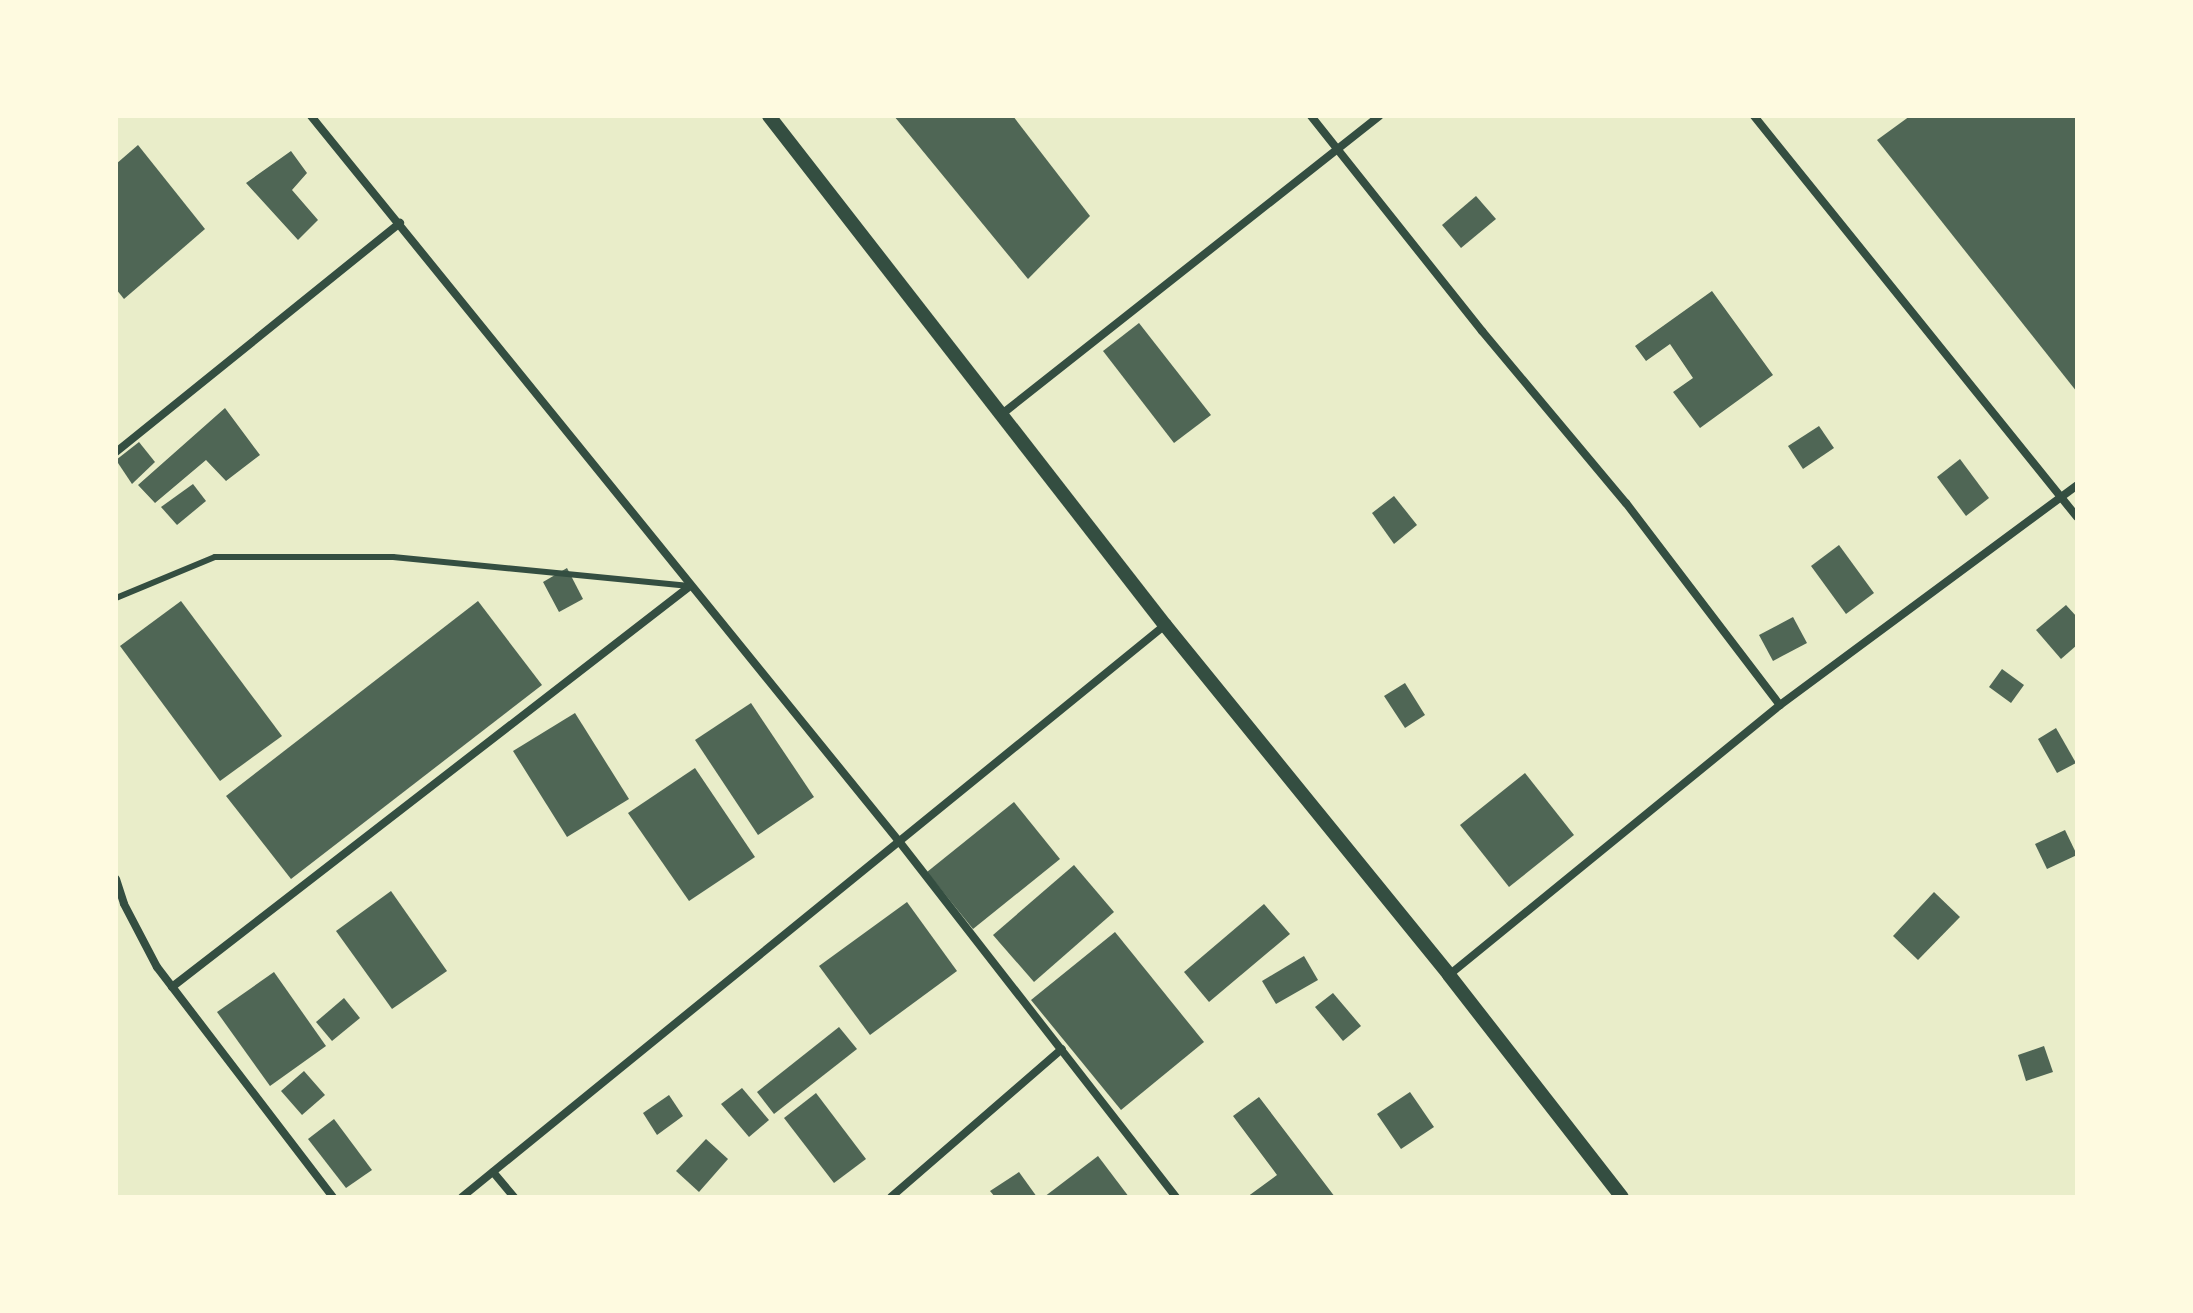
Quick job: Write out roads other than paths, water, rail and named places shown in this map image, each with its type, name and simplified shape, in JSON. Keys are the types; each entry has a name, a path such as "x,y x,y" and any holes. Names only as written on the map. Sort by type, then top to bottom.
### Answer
{"street":[{"path":"311,116 898,840 1176,1197"},
{"path":"769,116 1165,625 1449,975 1622,1197"},
{"path":"1311,116 1482,331 1626,503 1780,705"},
{"path":"1002,414 1379,116"},
{"path":"1754,116 2077,517"},
{"path":"116,452 400,223"},
{"path":"1449,975 1780,705 2077,485"},
{"path":"172,987 690,586"},
{"path":"462,1197 1165,625"},
{"path":"116,879 124,904 157,967 333,1197"},
{"path":"891,1197 1062,1049"},
{"path":"493,1172 514,1197"}],"lane":[{"path":"116,598 215,557 393,557 690,586"}]}
